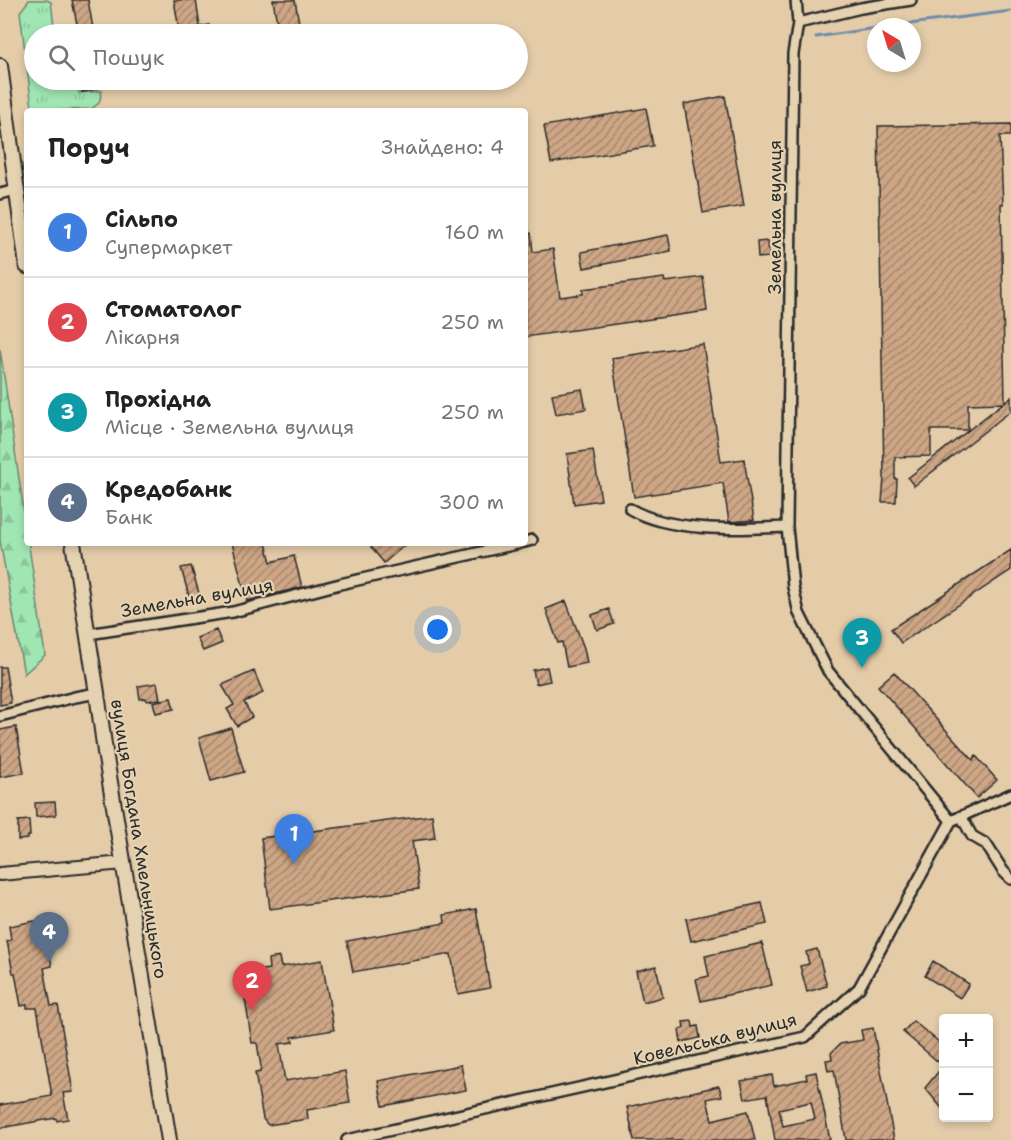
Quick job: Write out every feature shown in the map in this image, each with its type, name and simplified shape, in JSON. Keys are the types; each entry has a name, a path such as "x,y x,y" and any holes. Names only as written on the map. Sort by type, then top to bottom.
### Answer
{"main road":[{"path":"0,66 24,245"},
{"name":"вулиця Богдана Хмельницького","path":"73,546 169,1140"},
{"path":"0,874 124,863"}],"street":[{"name":"Земельна вулиця","path":"796,0 798,23 793,54 787,527 793,586 799,613 828,671 951,821"},
{"path":"798,23 861,8 912,0"},
{"path":"0,194 16,190"},
{"path":"630,509 644,517 728,530 787,527"},
{"name":"Земельна вулиця","path":"88,634 233,612 340,584 508,546"},
{"path":"0,716 98,693"},
{"path":"951,821 1011,794"},
{"path":"961,816 972,836 986,844 1003,871 1011,879"},
{"name":"Ковельська вулиця","path":"347,1140 805,1037 859,988 951,821"}],"green space":[{"path":"29,0 47,0 51,2 54,24 24,24 24,44 20,12"},
{"path":"30,90 78,90 79,93 102,91 99,103 92,108 32,107"},
{"path":"0,349 24,512 24,546 29,546 45,655 24,674 0,541"}],"building":[{"path":"72,0 88,0 92,24 77,24"},
{"path":"174,0 196,0 200,24 178,24"},
{"path":"273,0 295,0 299,24 277,24"},
{"path":"725,96 744,206 703,213 684,104"},
{"path":"646,108 653,146 551,163 544,126"},
{"path":"1011,124 1011,136 1000,136 1005,402 1011,397 1011,411 914,486 908,478 1003,403 968,404 968,430 931,430 931,456 895,457 896,502 882,502 884,478 878,126"},
{"path":"531,233 533,252 553,249 560,297 583,294 583,289 664,278 665,282 703,277 707,311 528,337 528,234"},
{"path":"668,235 671,251 584,268 581,252"},
{"path":"768,241 769,257 758,258 757,242"},
{"path":"703,344 721,462 744,459 754,520 729,522 723,483 634,497 612,358"},
{"path":"582,389 586,409 556,414 552,394"},
{"path":"593,450 601,500 574,504 567,454"},
{"path":"233,546 267,546 271,562 294,556 302,587 247,601"},
{"path":"372,546 404,546 384,563"},
{"path":"1011,550 1011,570 901,643 891,629"},
{"path":"191,566 201,600 191,603 181,568"},
{"path":"566,601 584,648 587,663 567,667 562,642 558,643 546,609"},
{"path":"609,609 614,624 597,630 592,615"},
{"path":"216,630 222,643 203,651 197,638"},
{"path":"0,667 5,667 11,703 0,705"},
{"path":"547,667 550,681 536,684 533,670"},
{"path":"254,671 263,693 244,702 252,717 237,726 227,709 234,705 222,685"},
{"path":"894,672 973,760 976,756 997,780 977,798 878,686"},
{"path":"157,683 160,699 147,701 146,698 140,699 138,686"},
{"path":"171,698 174,709 156,713 153,702"},
{"path":"16,727 24,773 0,777 0,730"},
{"path":"231,728 244,772 211,781 199,738"},
{"path":"55,802 56,815 36,817 35,803"},
{"path":"432,815 435,838 412,841 419,889 270,909 261,838"},
{"path":"29,820 30,836 28,839 18,840 18,821"},
{"path":"762,903 767,924 691,941 686,919"},
{"path":"476,909 490,988 458,994 451,954 353,972 347,941 445,923 444,915"},
{"path":"35,921 36,930 45,928 52,966 44,968 51,1006 58,1005 73,1092 63,1093 68,1119 57,1121 56,1118 0,1128 0,1105 52,1096 37,1008 21,1006 7,941 11,940 9,926"},
{"path":"762,943 772,985 701,1001 696,979 709,976 705,956"},
{"path":"817,949 827,986 807,992 800,966 809,964 806,952"},
{"path":"279,957 281,967 322,960 334,1030 292,1037 293,1042 279,1044 285,1081 345,1071 350,1103 307,1110 308,1119 268,1125 263,1119 255,1073 260,1072 261,1067 257,1043 252,1043 241,973 269,969 268,959"},
{"path":"933,961 969,984 960,998 925,976"},
{"path":"656,966 663,997 643,1002 636,971"},
{"path":"692,1021 693,1027 698,1026 700,1038 681,1042 679,1030 684,1028 683,1022"},
{"path":"913,1021 939,1042 939,1063 903,1032"},
{"path":"873,1028 894,1140 846,1140 834,1070 828,1071 826,1060 832,1059 831,1053 840,1044 863,1040 861,1030"},
{"path":"461,1065 466,1090 383,1106 378,1081"},
{"path":"939,1071 939,1105 925,1088"},
{"path":"816,1072 830,1140 775,1140 767,1095 745,1099 741,1081 772,1075 774,1086 807,1079 806,1074","holes":["811,1102 815,1119 783,1126 779,1109"]},
{"path":"719,1086 722,1096 707,1099 712,1120 748,1111 755,1140 634,1140 627,1107"}],"waterway":[{"path":"921,23 1011,11"},
{"path":"816,37 867,29"}],"place":[{"name":"Прохідна","path":"862,668"},
{"name":"Сільпо","path":"294,864"},
{"name":"Кредобанк","path":"49,962"},
{"name":"Стоматолог","path":"252,1011"}]}
